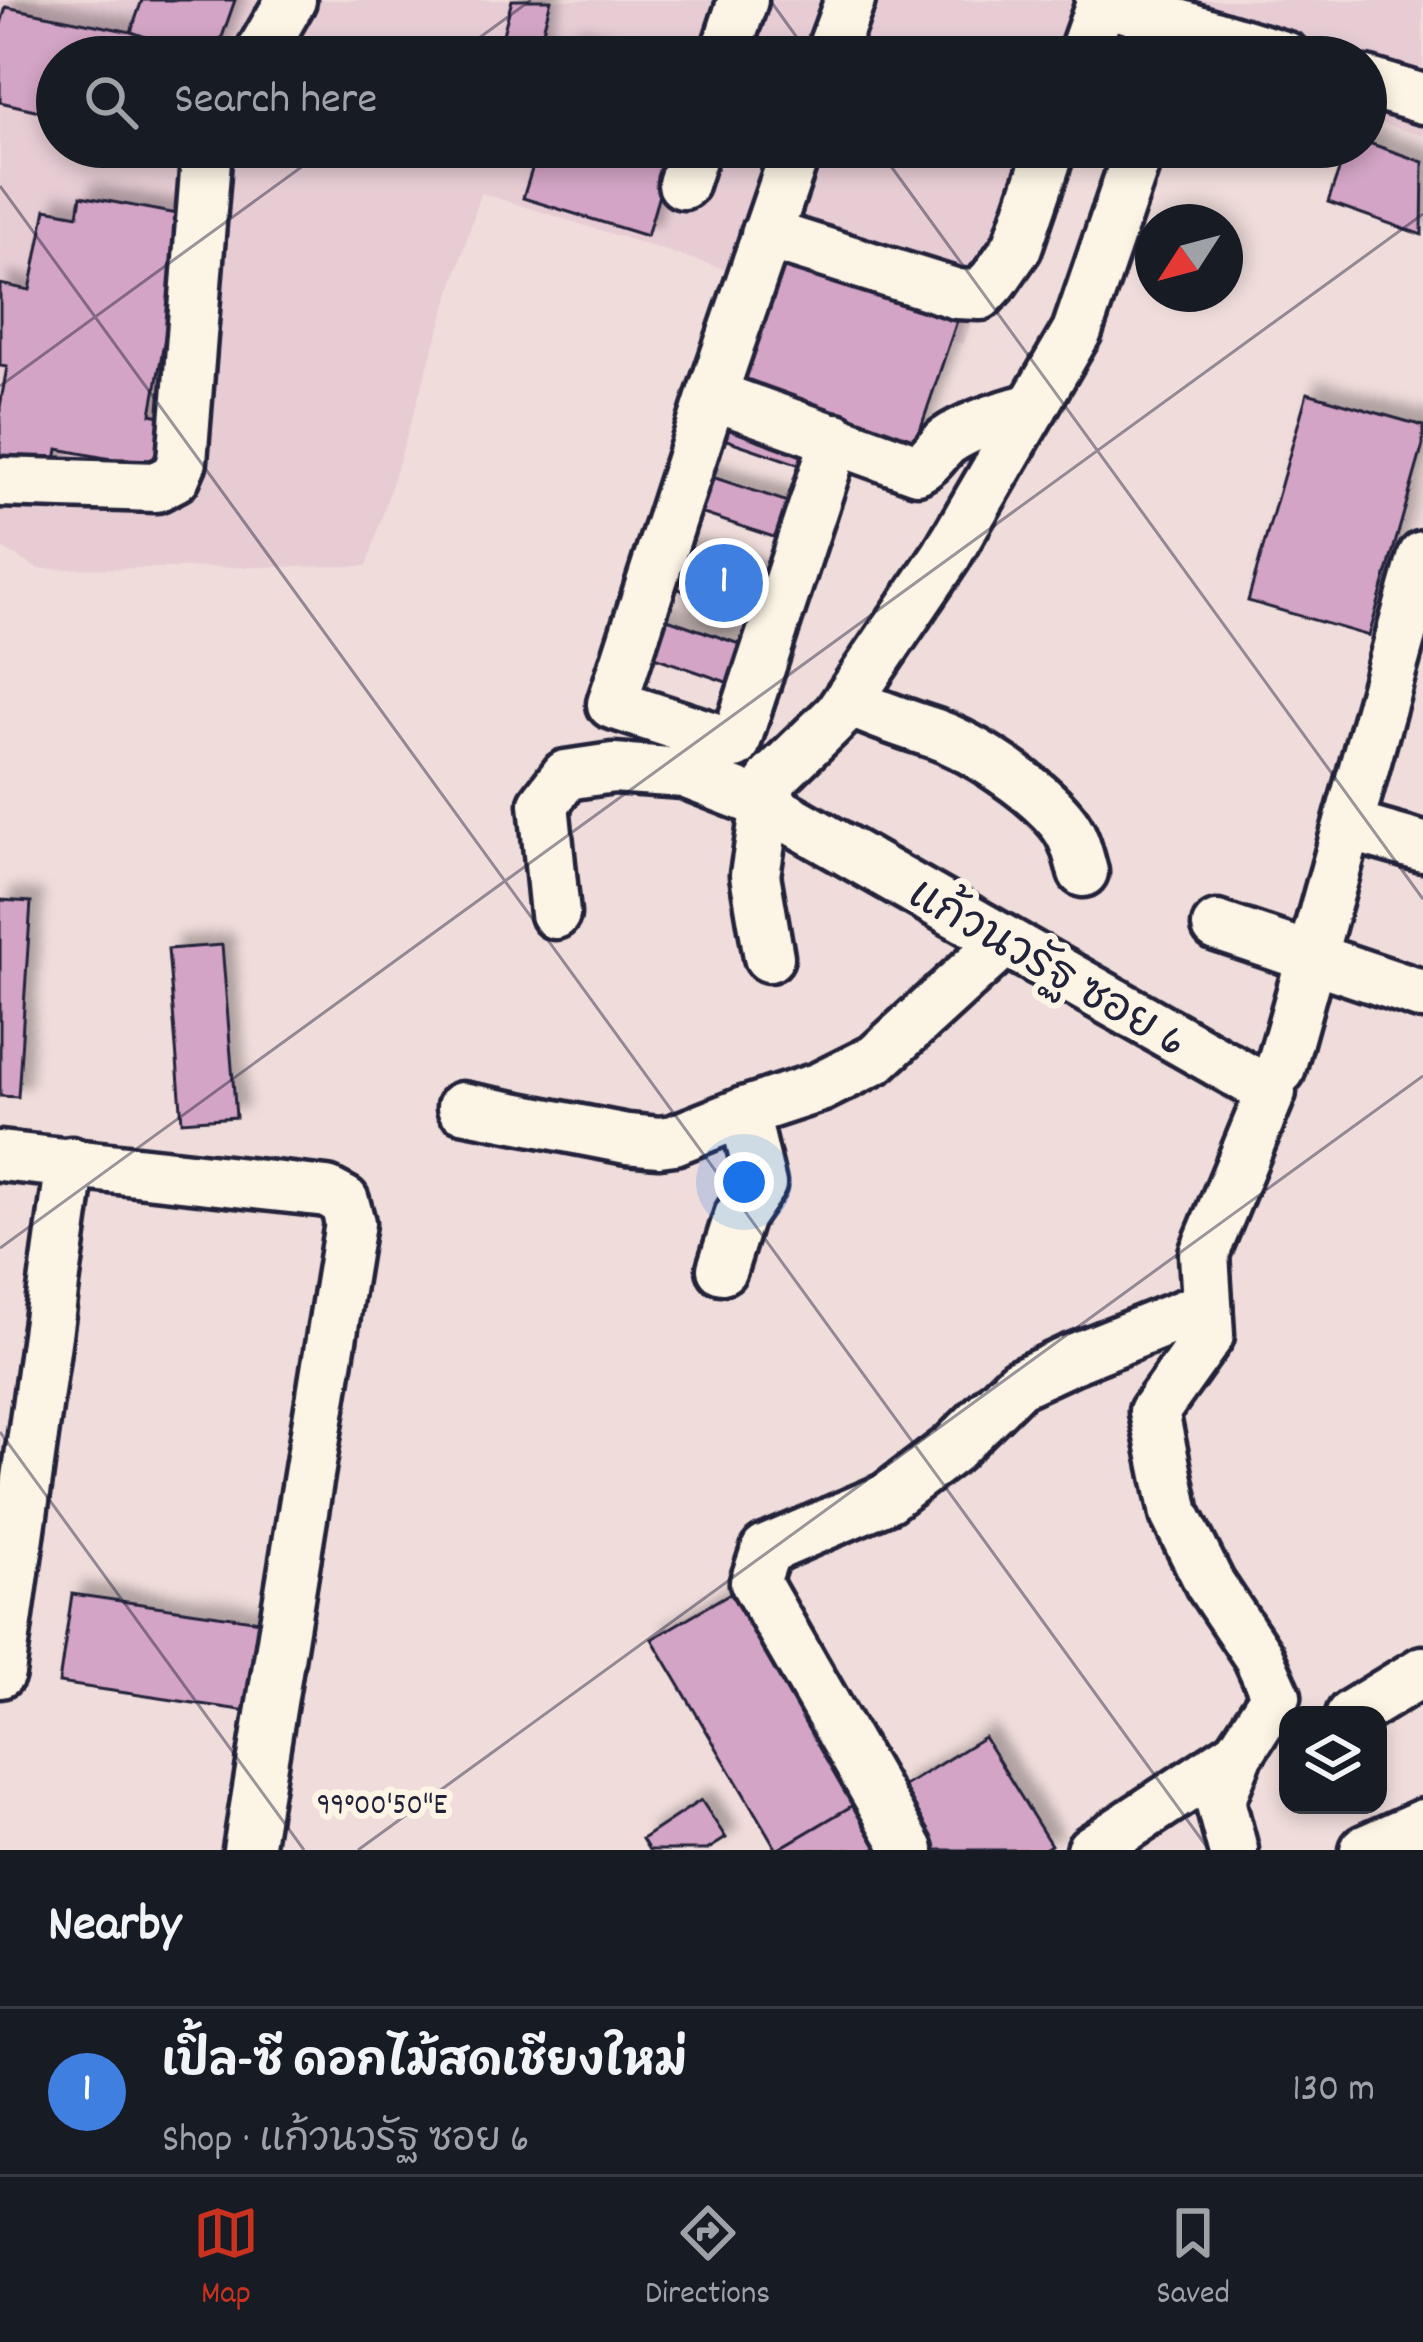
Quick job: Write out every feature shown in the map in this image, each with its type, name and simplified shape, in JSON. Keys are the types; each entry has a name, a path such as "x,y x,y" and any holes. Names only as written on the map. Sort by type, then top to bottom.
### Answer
{"street":[{"path":"270,36 291,0"},
{"path":"731,36 743,0"},
{"path":"837,36 850,0"},
{"path":"1089,36 1101,0 1167,36"},
{"path":"1387,88 1423,99"},
{"path":"0,482 156,487 175,477 182,460 205,168"},
{"path":"790,168 612,704 735,744 836,437"},
{"path":"766,234 957,294 980,295 1017,248 1044,168"},
{"path":"769,958 755,874 773,778 838,715 946,556 1077,332 1133,168"},
{"path":"712,395 917,469 949,440 1033,407"},
{"path":"1280,1070 1416,609 1423,556"},
{"path":"848,701 988,760 1061,820 1076,844 1083,872"},
{"name":"แก้วนวรัฐ ซอย 6","path":"555,914 544,804 566,775 613,768 684,773 766,805 1271,1092 1204,1254 1209,1335 1154,1412 1175,1514 1210,1584 1258,1656 1276,1696"},
{"path":"1349,826 1423,848"},
{"path":"1217,926 1423,995"},
{"path":"462,1107 627,1139 674,1140 820,1087 876,1060 1005,940"},
{"path":"722,1269 739,1216 761,1184 744,1112"},
{"path":"0,1156 327,1192 344,1201 350,1223 248,1850"},
{"path":"0,1673 71,1162"},
{"path":"909,1850 755,1582 766,1550 887,1498 952,1449 1018,1384 1207,1305"},
{"path":"1366,1706 1423,1671"},
{"path":"1233,1850 1220,1801 1239,1753 1276,1696 1305,1706"},
{"path":"1091,1850 1239,1753"},
{"path":"1365,1850 1423,1824"}],"shaded area":[{"path":"0,0 1423,0 1423,136 1387,125 1387,36 1089,36 1062,28 1060,36 36,36 36,168 1018,168 964,344 481,193 367,566 38,569 0,547"}],"building":[{"path":"142,0 235,0 222,36 131,32"},
{"path":"512,0 551,0 542,36 503,36"},
{"path":"6,7 142,36 36,36 36,110 0,102 0,27"},
{"path":"1387,149 1423,162 1422,235 1328,202 1340,168 1387,168"},
{"path":"532,168 667,168 647,236 523,198"},
{"path":"81,196 187,216 151,414 173,419 164,469 58,449 54,473 0,463 0,407 7,367 0,366 0,284 30,290 46,209 78,215"},
{"path":"769,244 960,312 912,454 719,389"},
{"path":"1307,393 1423,426 1423,445 1369,636 1248,601"},
{"path":"722,404 822,438 812,469 712,435"},
{"path":"700,473 797,505 786,541 688,509"},
{"path":"680,549 779,580 767,617 669,586"},
{"path":"653,614 748,647 735,685 640,652"},
{"path":"0,900 31,902 18,1097 0,1096"},
{"path":"222,945 236,1117 182,1121 168,949"},
{"path":"737,1589 862,1800 777,1850 652,1639"},
{"path":"72,1594 267,1622 254,1712 59,1683"},
{"path":"984,1737 1051,1845 1043,1850 932,1850 896,1791"},
{"path":"701,1800 726,1838 707,1850 649,1850 642,1839"},
{"path":"862,1800 890,1850 777,1850"}],"place":[{"name":"เปิ้ล-ซี ดอกไม้สดเชียงใหม่","path":"724,583"}]}
